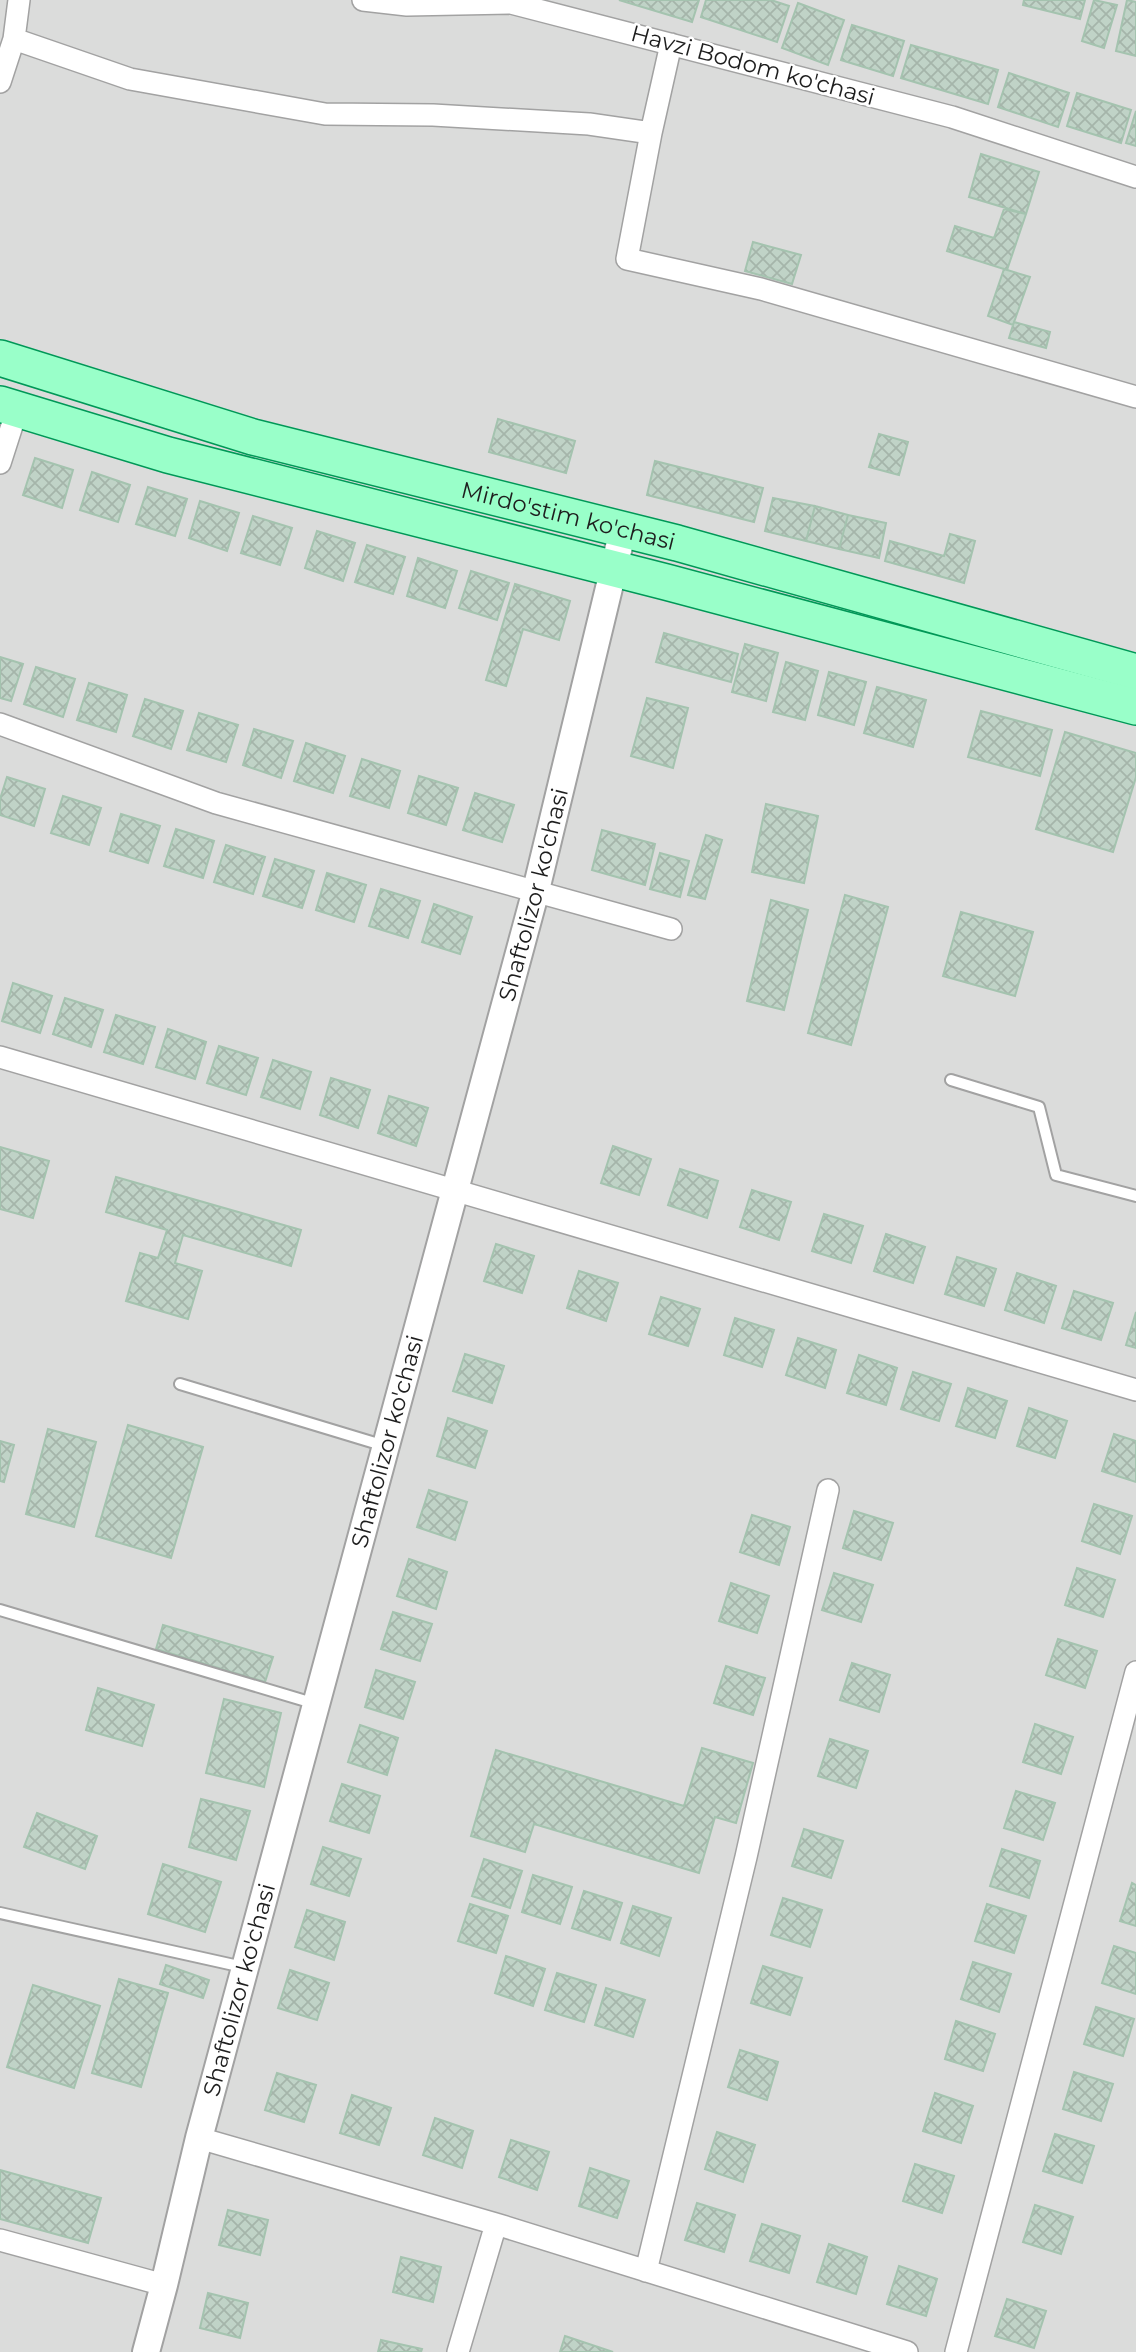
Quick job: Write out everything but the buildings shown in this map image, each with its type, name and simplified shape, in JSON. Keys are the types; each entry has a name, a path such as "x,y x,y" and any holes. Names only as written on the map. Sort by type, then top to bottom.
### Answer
{"main road":[{"name":"Mirdo'stim ko'chasi","path":"0,358 253,438 623,530 1136,672"},
{"name":"Mirdo'stim ko'chasi","path":"9,407 168,455 1136,707"}],"street":[{"path":"0,82 14,39 19,0"},
{"name":"Havzi Bodom ko'chasi","path":"363,0 407,5 512,3 952,117 1136,177"},
{"path":"14,39 130,79 325,114 446,116 589,124 651,132"},
{"path":"671,44 626,259 761,289 1136,397"},
{"path":"0,463 9,407"},
{"name":"Shaftolizor ko'chasi","path":"146,2352 199,2138 536,890 623,530"},
{"path":"0,724 216,803 671,929"},
{"path":"0,1057 1136,1390"},
{"path":"646,2271 746,1857 828,1489"},
{"path":"956,2352 1136,1672"},
{"path":"199,2138 496,2224 907,2352"},
{"path":"458,2352 496,2224"},
{"path":"0,2240 164,2285"}],"lane":[{"path":"951,1080 1039,1107 1056,1175 1136,1196"},
{"path":"180,1384 385,1446"},
{"path":"0,1610 316,1704"},
{"path":"0,1913 245,1967"}],"shaded area":[{"path":"0,0 1136,0 1136,2352 0,2352"}]}
